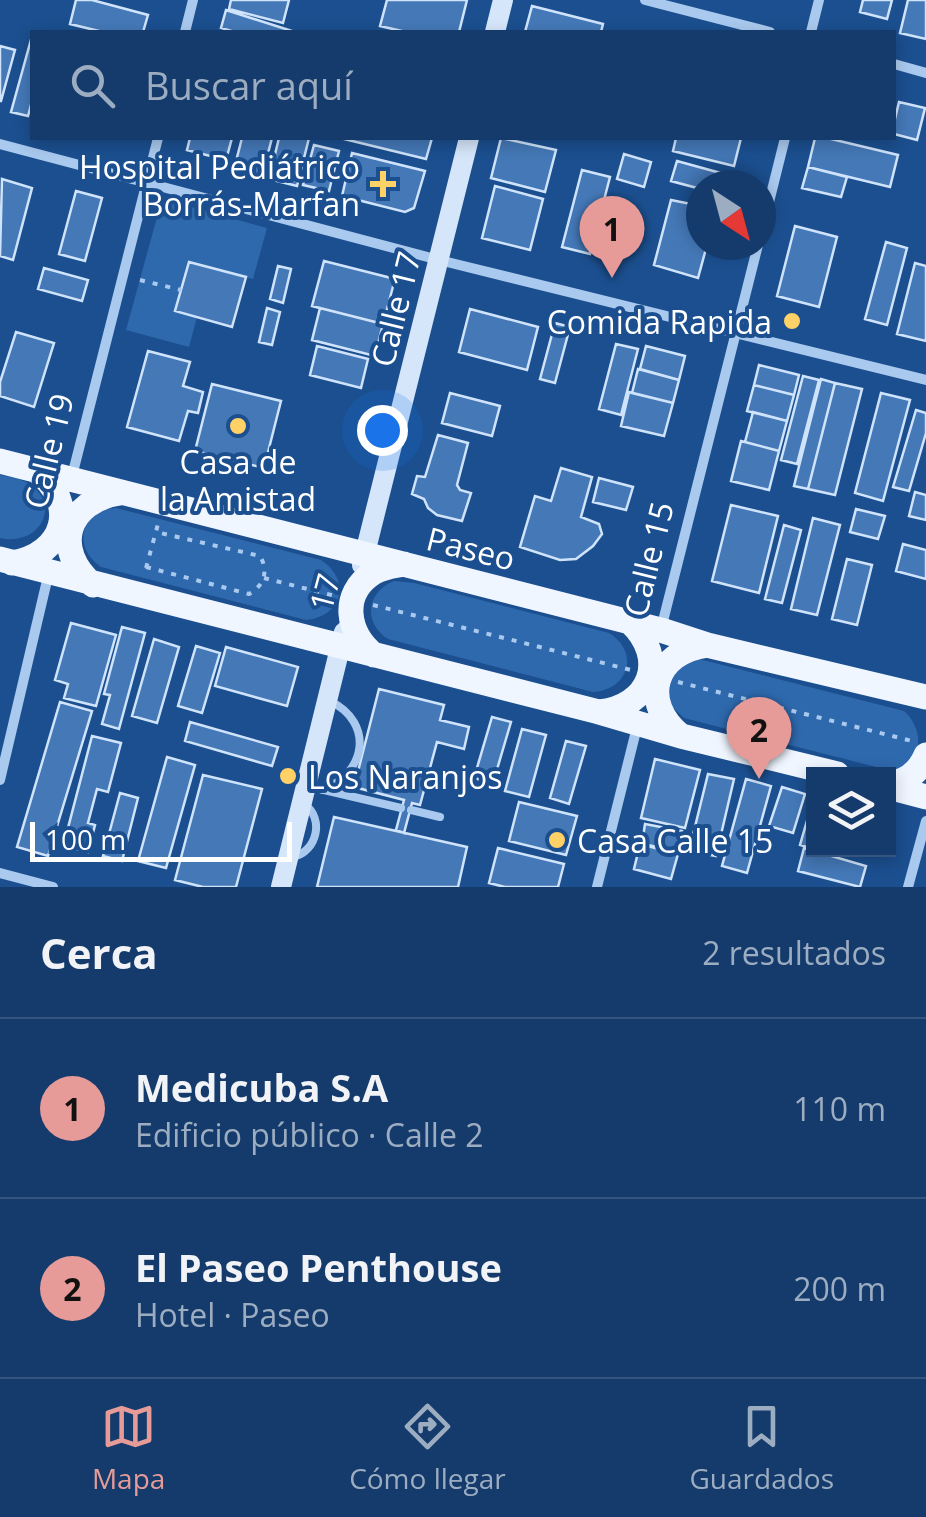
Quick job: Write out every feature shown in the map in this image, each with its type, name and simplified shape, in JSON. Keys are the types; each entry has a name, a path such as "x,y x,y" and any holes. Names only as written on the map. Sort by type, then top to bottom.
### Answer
{"main road":[{"name":"Paseo","path":"0,461 926,698"},
{"path":"6,561 28,560 43,553 60,526 58,494 36,471"},
{"path":"93,585 73,561 71,529 76,514 90,503 120,494"},
{"path":"6,561 807,767"},
{"path":"375,656 362,646 354,632 352,600 371,574 404,564"},
{"path":"630,622 648,646 660,712 680,736"},
{"path":"599,712 629,704 676,654 707,645"},
{"path":"894,689 910,695 926,714"},
{"path":"896,783 910,777 926,756"},
{"path":"896,788 926,797"}],"street":[{"path":"186,30 193,0"},
{"path":"496,30 503,0"},
{"path":"646,0 762,30"},
{"path":"812,30 819,0"},
{"path":"896,64 926,72"},
{"name":"Calle 19","path":"0,780 158,140"},
{"name":"Calle 17","path":"365,554 469,140"},
{"path":"776,174 784,140"},
{"path":"0,144 439,260 926,380"},
{"name":"Calle 15","path":"596,887 654,676 661,630 754,260"},
{"name":"17","path":"341,646 365,554"},
{"path":"281,887 309,793 341,646"},
{"path":"908,887 926,821"},
{"path":"0,873 53,887"}],"lane":[{"path":"309,793 343,779 353,769 360,737 354,720 327,700"},
{"path":"309,793 440,816"}],"path":[{"path":"140,280 181,290"},
{"path":"139,595 163,505"},
{"path":"146,567 249,594 258,589 264,578 265,566 260,556 156,532"},
{"path":"264,578 926,745"}],"shaded area":[{"path":"162,199 267,228 253,279 189,262 175,311 197,317 189,347 126,330"},
{"path":"0,475 31,485 40,494 45,514 41,524 25,537 0,538"},
{"path":"116,508 321,560 337,577 339,596 328,612 306,620 101,567 86,550 84,531 94,516"},
{"path":"394,581 609,633 625,650 626,669 615,685 593,692 388,639 374,625 371,608 378,592"},
{"path":"699,659 904,711 916,728 915,756 900,768 876,767 684,718 670,705 669,678 674,670"}],"building":[{"path":"76,0 92,0 148,15 144,30 95,30 70,24"},
{"path":"231,0 289,0 283,23 229,9"},
{"path":"387,0 467,0 460,30 397,30 380,26"},
{"path":"863,0 892,0 887,19 860,12"},
{"path":"908,0 926,0 926,39 900,33"},
{"path":"532,6 603,24 602,30 526,30"},
{"path":"226,10 289,30 228,30 221,28"},
{"path":"30,43 28,116 11,112"},
{"path":"0,46 15,50 1,101 0,101"},
{"path":"899,102 925,108 917,140 896,135"},
{"path":"190,140 231,140 226,160 187,150"},
{"path":"241,140 271,140 262,176 234,169"},
{"path":"279,140 308,140 297,186 269,179"},
{"path":"348,140 431,140 426,159"},
{"path":"500,140 556,150 545,192 491,178"},
{"path":"676,140 740,140 734,166 673,151"},
{"path":"815,140 835,140 898,155 890,187 808,167"},
{"path":"314,145 339,151 329,191 303,185"},
{"name":"Hospital Pediátrico Borrás-Marfan","path":"352,153 425,171 414,208 405,212 342,196"},
{"path":"624,154 651,162 644,187 617,179"},
{"path":"677,161 710,170 686,170 686,185 671,181"},
{"path":"808,167 847,177 841,197 802,188"},
{"path":"582,170 610,177 590,254 562,247"},
{"path":"2,179 32,188 13,260 0,256"},
{"path":"495,186 543,199 530,250 482,238"},
{"path":"76,191 102,198 85,261 59,254"},
{"path":"671,200 686,203 686,260 703,260 698,278 654,265"},
{"path":"795,226 837,237 819,307 777,296"},
{"path":"886,242 907,248 887,325 865,319"},
{"path":"324,261 395,279 383,324 312,306"},
{"path":"189,262 246,277 232,327 175,311"},
{"path":"915,263 926,266 926,341 897,334"},
{"path":"278,266 291,269 283,303 270,299"},
{"path":"44,268 88,280 82,301 38,289"},
{"path":"267,308 280,312 272,345 259,342"},
{"path":"320,308 383,324 375,356 312,340"},
{"path":"470,309 538,327 527,370 459,352"},
{"path":"555,323 570,327 555,383 540,379"},
{"path":"16,332 54,343 34,407 0,396 0,382"},
{"path":"616,344 638,349 621,415 599,409"},
{"path":"317,346 368,359 361,388 310,375"},
{"path":"646,346 685,356 679,380 640,369"},
{"path":"148,351 190,362 183,386 203,392 198,413 188,411 179,441 127,427"},
{"path":"759,365 799,375 794,395 754,385"},
{"path":"638,369 679,380 673,403 632,393"},
{"path":"803,376 819,380 797,464 781,460"},
{"path":"821,379 835,383 808,489 794,486"},
{"path":"835,383 862,389 835,495 808,489"},
{"name":"Casa de la Amistad","path":"212,384 281,401 264,468 195,451"},
{"path":"754,385 794,395 787,421 747,411"},
{"path":"629,392 673,403 664,436 621,426"},
{"path":"450,393 500,406 492,436 442,423"},
{"path":"881,393 910,400 883,501 855,493"},
{"path":"916,410 926,413 926,433 909,491 893,487"},
{"path":"753,412 787,421 779,451 745,442"},
{"path":"438,435 468,443 457,485 471,493 462,521 437,515 424,499 412,494 417,476 425,477"},
{"path":"741,441 779,451 769,490 731,481"},
{"path":"561,468 592,477 581,517 599,524 602,534 576,559 560,560 520,547 535,496 551,501"},
{"path":"599,478 633,487 626,510 593,502"},
{"path":"915,492 926,495 926,520 909,516"},
{"path":"731,505 778,516 759,593 712,581"},
{"path":"856,509 885,516 878,539 850,532"},
{"path":"813,518 840,525 817,615 791,609"},
{"path":"784,525 801,530 782,603 765,599"},
{"path":"903,544 926,550 926,579 896,571"},
{"path":"847,559 872,565 857,625 832,619"},
{"path":"71,623 116,635 96,706 64,698 68,684 55,680"},
{"path":"122,627 145,633 119,729 102,724 110,695 104,694"},
{"path":"154,639 179,647 157,723 132,716"},
{"path":"196,646 220,653 202,713 178,706"},
{"path":"226,647 298,667 287,706 215,686"},
{"path":"379,689 444,705 440,720 469,727 464,749 437,742 420,805 412,803 404,833 396,830 404,800 354,787"},
{"path":"60,702 92,711 48,856 17,847"},
{"path":"492,717 511,722 493,783 474,778"},
{"path":"190,722 278,747 272,766 185,741"},
{"path":"522,729 546,735 529,797 505,791"},
{"path":"92,736 121,743 108,792 97,789 88,823 95,825 88,852 71,848 75,830 68,828"},
{"path":"566,741 586,746 569,804 550,798"},
{"path":"167,757 195,765 166,868 138,861"},
{"path":"655,759 700,770 685,828 641,818"},
{"path":"708,774 734,779 716,856 689,851"},
{"path":"203,775 262,789 236,887 203,887 175,880"},
{"path":"746,779 771,786 747,873 722,866"},
{"path":"782,787 805,794 793,833 769,826"},
{"path":"120,793 138,798 122,861 103,856"},
{"path":"519,802 577,816 566,855 509,841"},
{"path":"334,817 467,847 458,887 317,887"},
{"path":"645,824 682,831 678,851 642,844"},
{"path":"806,824 806,847 800,845"},
{"path":"640,844 678,854 671,879 634,869"},
{"path":"498,848 564,864 558,887 505,887 489,883"},
{"path":"804,848 806,857 835,857 866,866 860,887 798,871"}],"place":[{"name":"Hospital Pediátrico Borrás-Marfan","path":"383,184"},
{"name":"Medicuba S.A","path":"612,278"},
{"name":"Comida Rapida","path":"792,321"},
{"name":"Casa de la Amistad","path":"238,426"},
{"name":"Los Naranjos","path":"288,776"},
{"name":"El Paseo Penthouse","path":"759,779"},
{"name":"Casa Calle 15","path":"557,840"}]}
